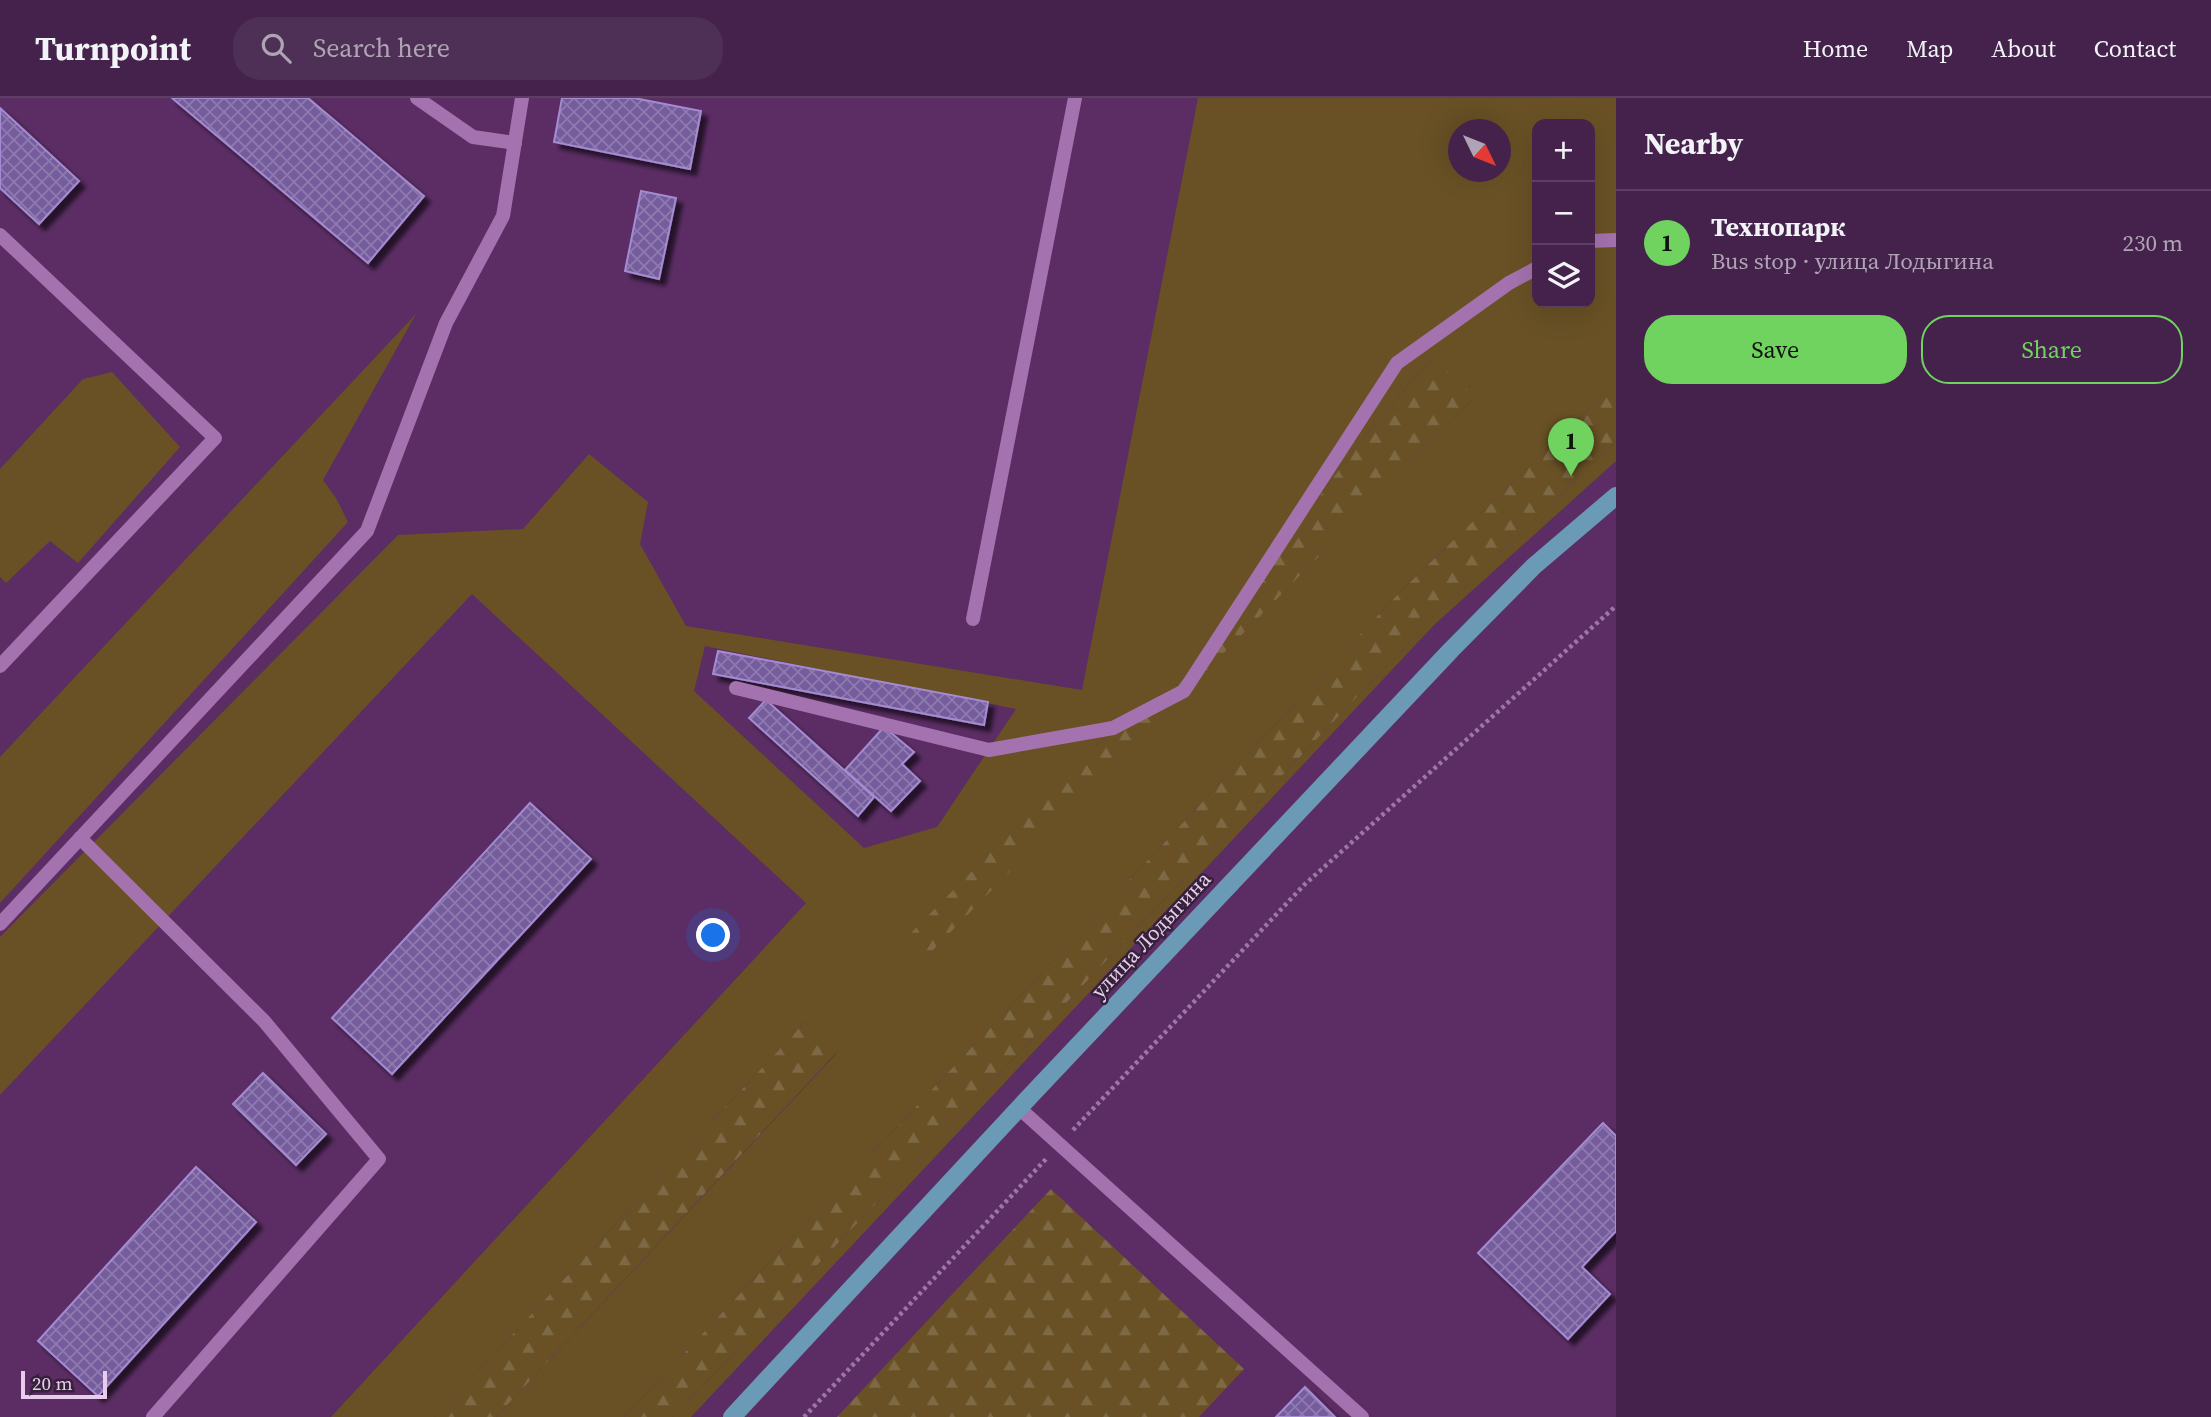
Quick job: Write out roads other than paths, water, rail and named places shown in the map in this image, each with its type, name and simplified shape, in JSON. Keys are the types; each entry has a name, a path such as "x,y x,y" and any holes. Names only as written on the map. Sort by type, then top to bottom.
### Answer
{"main road":[{"name":"улица Лодыгина","path":"732,1417 1451,650 1534,566 1616,496"}],"lane":[{"path":"417,98 473,137 515,143"},
{"path":"0,924 368,531 446,323 503,216 522,98"},
{"path":"973,619 1075,98"},
{"path":"0,235 215,438 0,666"},
{"path":"1595,241 1616,240"},
{"path":"736,688 989,750 1113,728 1184,691 1397,363 1508,283 1532,271"},
{"path":"80,838 264,1021 379,1159 153,1417"},
{"path":"1019,1108 1362,1417"}],"place":[{"name":"Технопарк","path":"1571,476"}]}
